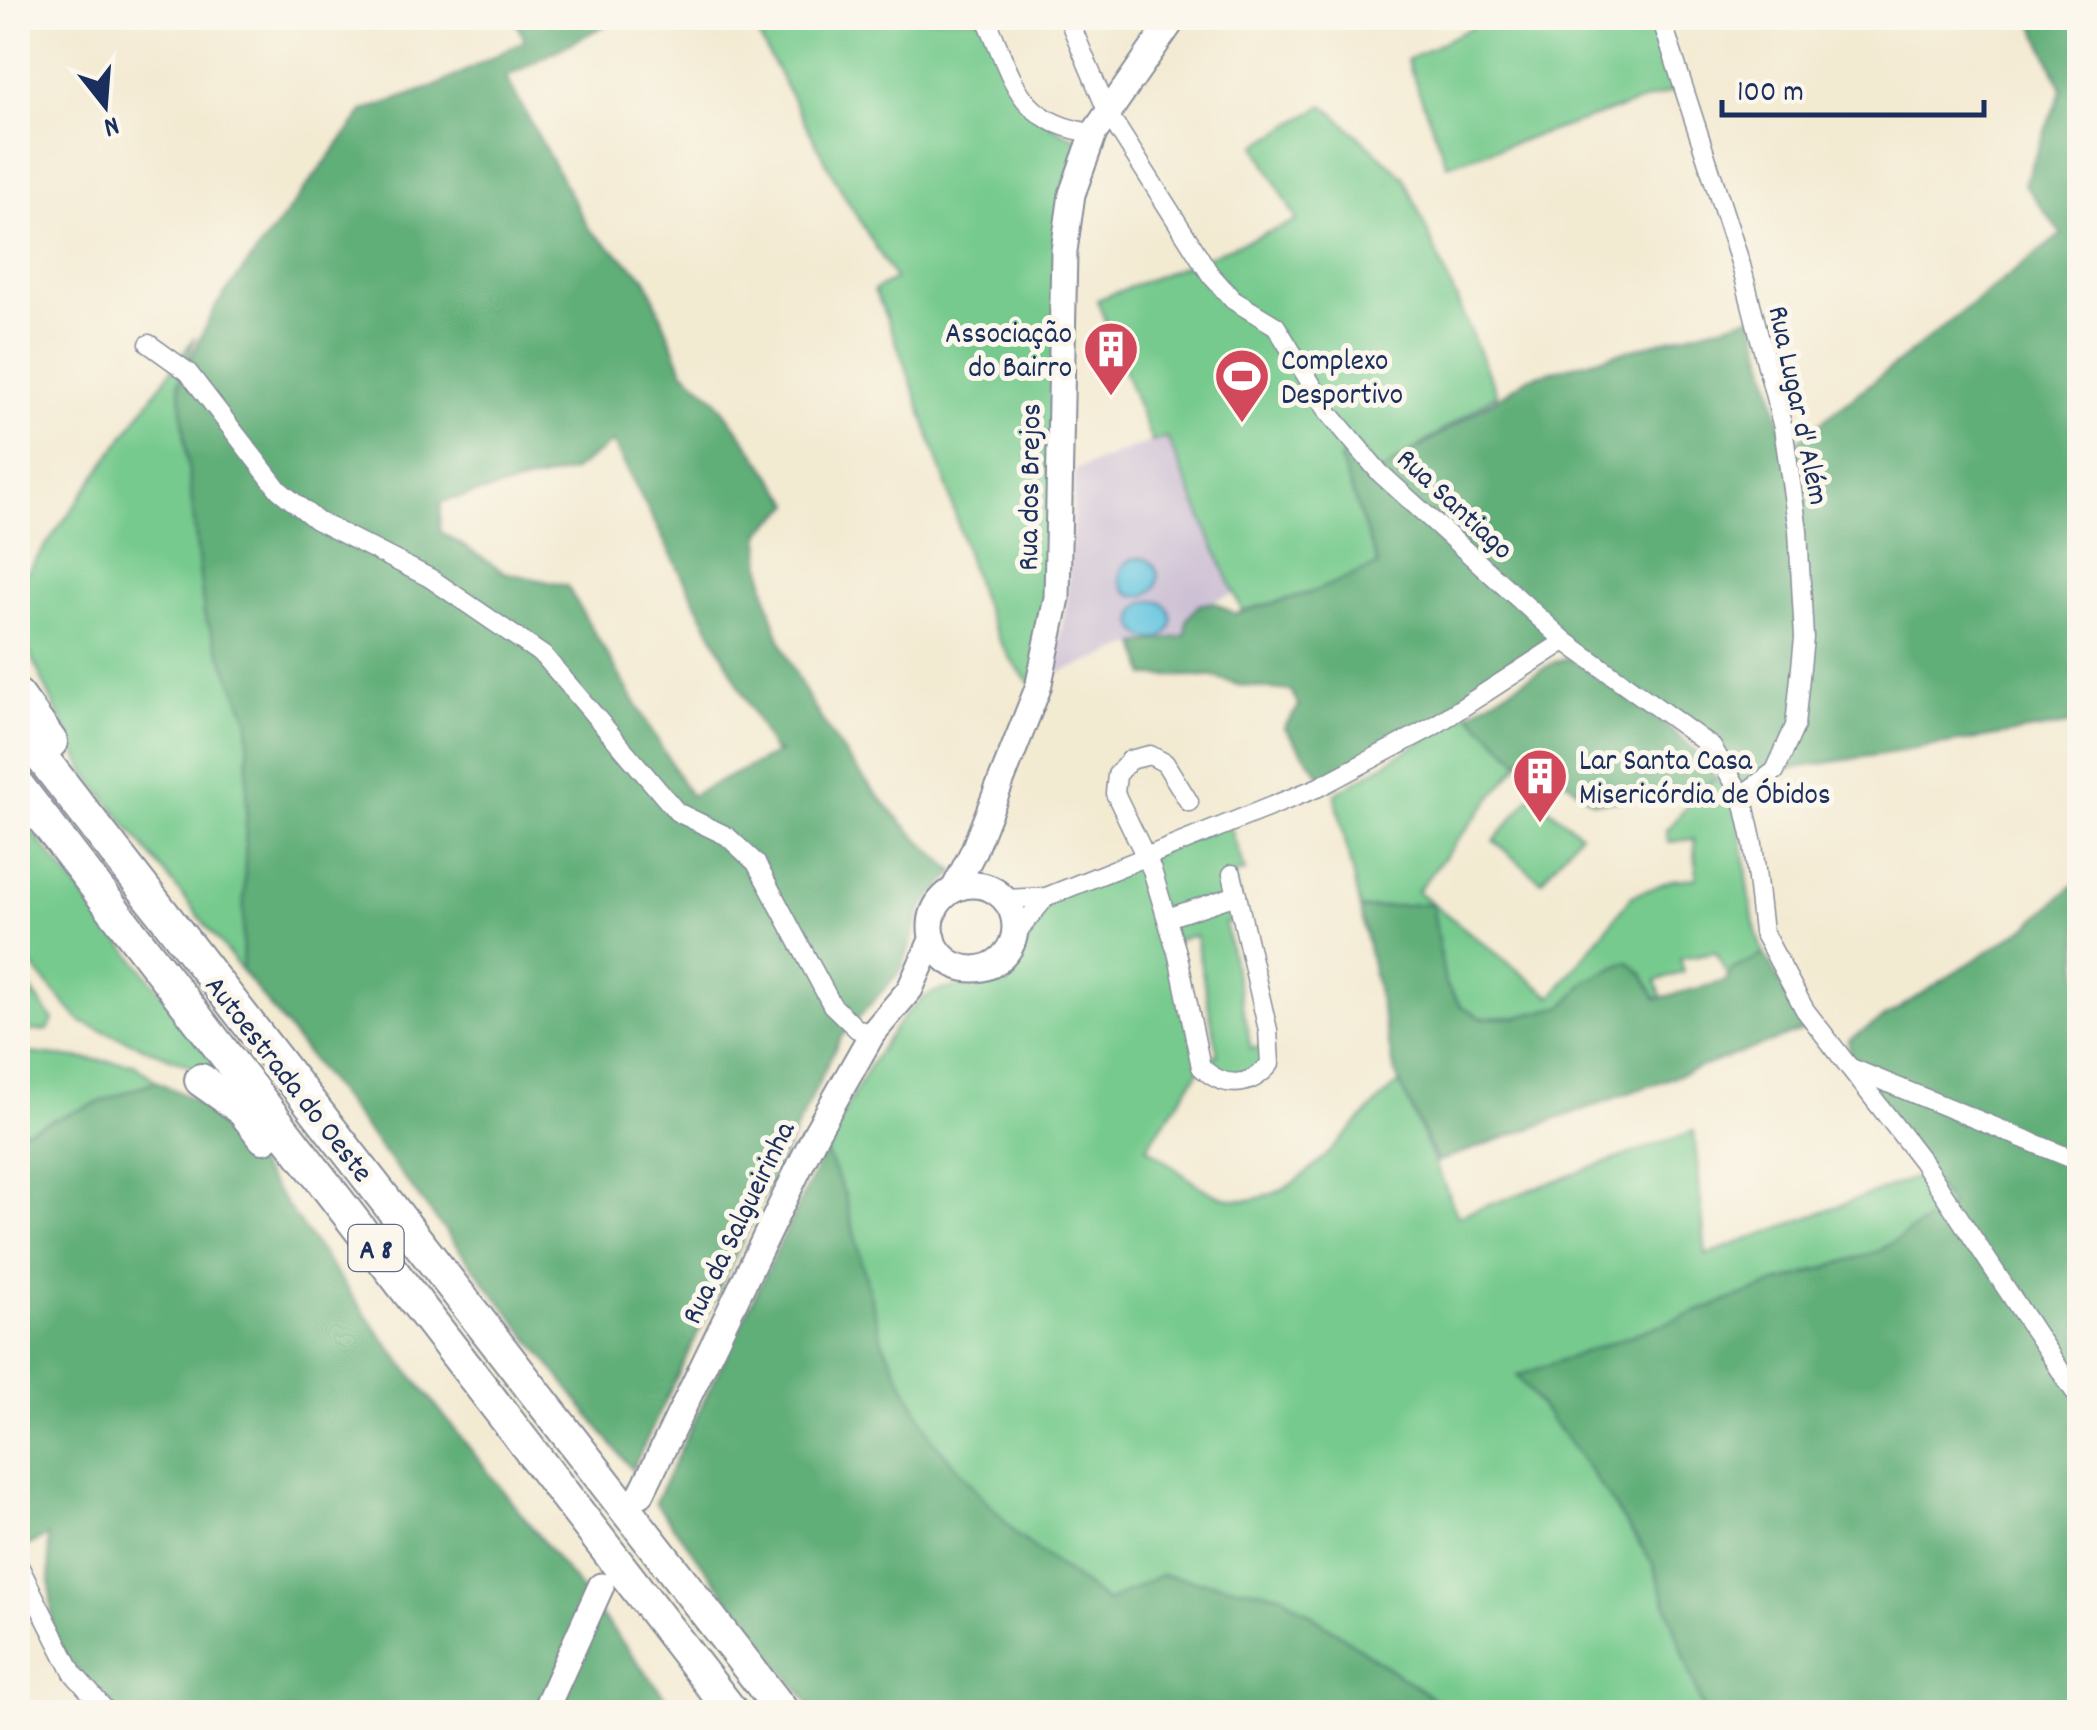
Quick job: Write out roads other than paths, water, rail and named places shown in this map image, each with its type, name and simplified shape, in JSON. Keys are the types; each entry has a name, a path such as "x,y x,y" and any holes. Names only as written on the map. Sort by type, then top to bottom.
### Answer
{"highway":[{"path":"18,696 68,766 94,825"},
{"name":"Autoestrada do Oeste","path":"18,727 783,1712"},
{"name":"Autoestrada do Oeste","path":"18,786 732,1712"},
{"path":"201,1080 242,1109 405,1311 483,1386"}],"street":[{"path":"986,18 1037,118 1057,128 1101,123"},
{"name":"Rua Santiago","path":"1068,18 1101,123 1210,274 1233,300 1276,326 1330,413 1380,473 1565,642 1712,747 1742,796 1753,844 1763,932 1805,1010 1922,1161 2080,1400"},
{"name":"Rua dos Brejos","path":"954,890 1038,688 1057,598 1064,251 1072,194 1101,123 1174,18"},
{"name":"Rua Lugar d' Além","path":"1661,18 1741,265 1783,428 1798,530 1804,638 1794,726 1775,771 1742,796"},
{"path":"150,344 188,372 279,490 316,520 430,578 544,656 677,812 727,836 756,863 832,1005 858,1029 872,1034"},
{"path":"1046,897 1014,936 1010,948 992,964 980,968 956,965 938,950 932,938 934,910 954,890 971,885 997,893 1046,897 1319,787 1432,727 1565,642"},
{"path":"1189,802 1165,763 1150,755 1130,760 1117,775 1116,794 1147,856 1167,918 1202,1067 1213,1079 1238,1084 1258,1078 1270,1064 1268,1030 1232,874"},
{"path":"973,852 1012,910 1014,936"},
{"path":"1167,918 1236,895"},
{"name":"Rua da Salgueirinha","path":"641,1494 816,1133 872,1034 910,989 932,938"},
{"name":"Rua da Salgueirinha","path":"910,989 956,965"},
{"path":"1848,1066 2080,1162"},
{"path":"18,1564 72,1673 107,1712"},
{"path":"544,1712 601,1586"}],"water":[{"path":"1139,558 1152,564 1158,577 1152,590 1139,596 1126,590 1120,577 1126,564"},
{"path":"1153,601 1166,607 1172,620 1166,633 1153,639 1140,633 1134,620 1140,607"}],"place":[{"name":"Associação do Bairro","path":"1111,398"},
{"name":"Complexo Desportivo","path":"1242,425"},
{"name":"Lar Santa Casa Misericórdia de Óbidos","path":"1540,825"}]}
